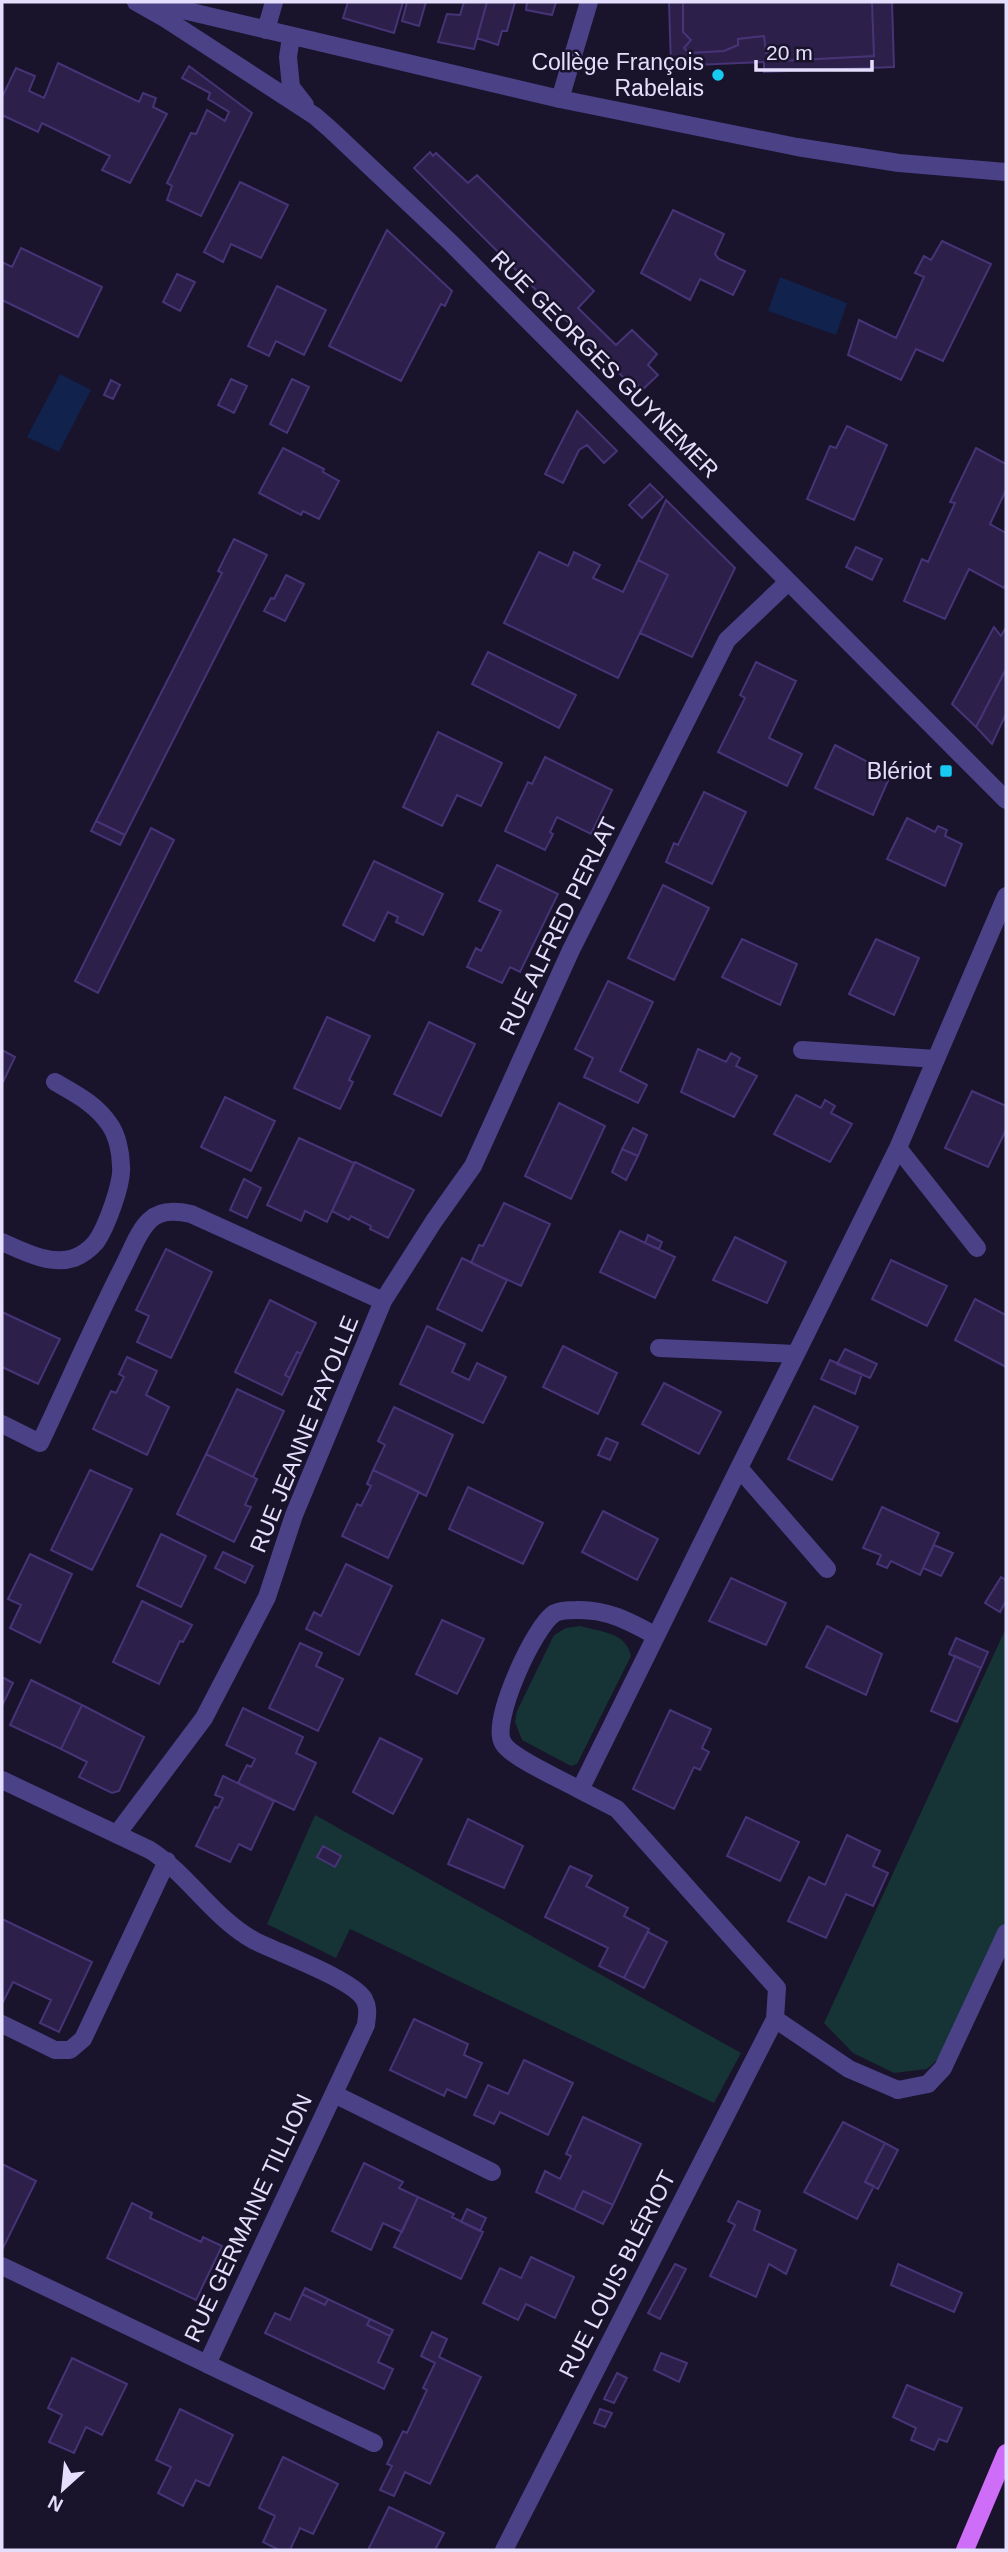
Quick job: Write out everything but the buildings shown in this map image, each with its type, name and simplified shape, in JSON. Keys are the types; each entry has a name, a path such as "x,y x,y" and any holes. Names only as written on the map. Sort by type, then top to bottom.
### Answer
{"main road":[{"path":"965,2550 1006,2453"}],"street":[{"name":"RUE GEORGES GUYNEMER","path":"136,2 315,116 450,242 1006,800"},
{"path":"148,2 560,99 843,155 1006,172"},
{"path":"266,30 274,2"},
{"path":"560,99 589,2"},
{"path":"291,37 288,57 291,88 315,116"},
{"name":"RUE ALFRED PERLAT","path":"383,1301 434,1221 474,1166 571,950 727,640 788,582"},
{"path":"580,1790 898,1149 1006,896"},
{"path":"802,1050 936,1059"},
{"path":"2,1242 26,1253 59,1259 72,1259 83,1254 97,1240 121,1178 122,1165 110,1126 84,1098 55,1082"},
{"path":"898,1149 977,1248"},
{"name":"RUE JEANNE FAYOLLE","path":"2,1424 40,1443 108,1296 142,1231 150,1219 162,1213 177,1211 191,1214 383,1301 294,1515 267,1597 204,1718 117,1834"},
{"path":"659,1348 796,1354"},
{"path":"739,1468 827,1569"},
{"name":"RUE LOUIS BLÉRIOT","path":"504,2550 775,2019 777,1988 617,1809 513,1754 502,1742 499,1730 501,1715 513,1684 541,1628 554,1614 569,1610 594,1610 622,1617 656,1636"},
{"path":"2,1780 117,1834 167,1861 82,2039 71,2050 55,2050 2,2024"},
{"name":"RUE GERMAINE TILLION","path":"167,1861 232,1926 254,1940 348,1984 362,1996 368,2009 366,2025 207,2364"},
{"path":"775,2019 849,2069 898,2090 928,2084 943,2068 1006,1933"},
{"name":"RUE GERMAINE TILLION","path":"334,2094 492,2172"},
{"name":"RUE GERMAINE TILLION","path":"2,2266 374,2443"}],"green space":[{"path":"580,1626 612,1634 624,1642 631,1656 577,1764 571,1766 522,1740 515,1722 517,1711 554,1635 566,1628"},
{"path":"1006,1628 1006,1920 945,2053 927,2069 894,2073 853,2053 824,2023"},
{"path":"315,1815 741,2053 714,2103 350,1929 336,1958 267,1924"}],"water":[{"path":"780,277 847,303 836,335 768,311"},
{"path":"60,374 91,390 59,452 27,437"}],"place":[{"name":"Collège François Rabelais","path":"718,75"},
{"name":"Blériot","path":"946,771"}]}
